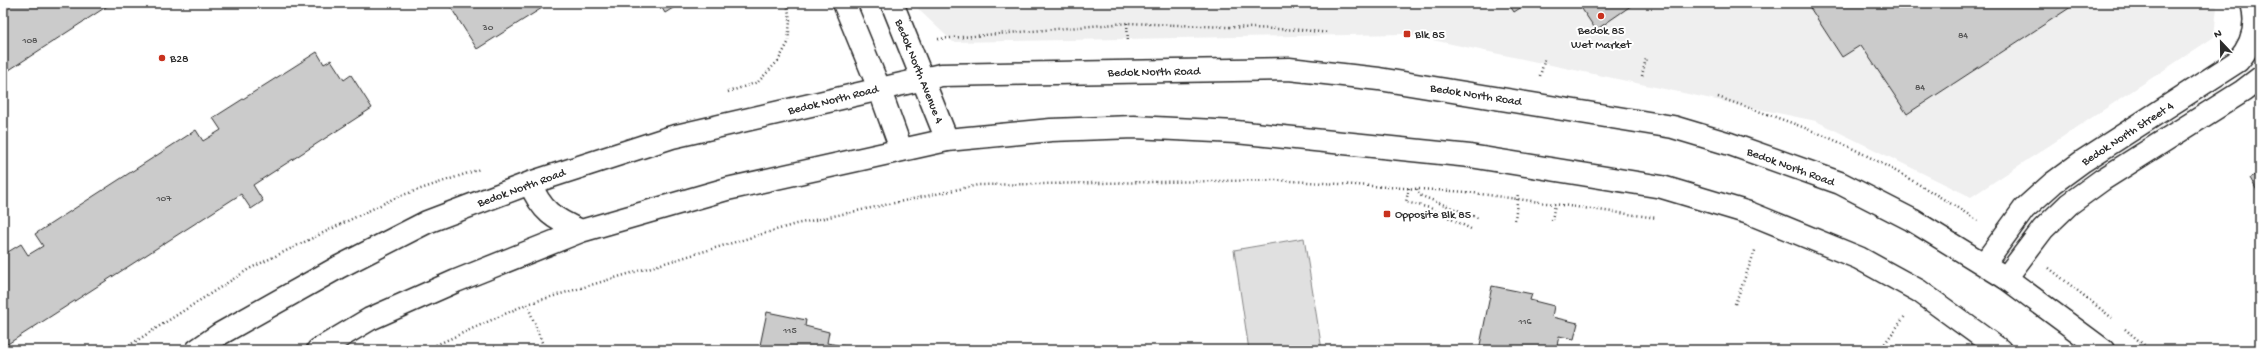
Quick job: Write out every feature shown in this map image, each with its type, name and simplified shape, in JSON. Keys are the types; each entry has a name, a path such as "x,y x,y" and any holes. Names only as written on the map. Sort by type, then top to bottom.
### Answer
{"main road":[{"path":"844,3 879,88 901,149"},
{"name":"Bedok North Avenue 4","path":"892,3 924,78 947,140"},
{"name":"Bedok North Street 4","path":"1984,264 2024,209 2053,182 2238,61 2252,39 2255,21 2252,3"},
{"name":"Bedok North Road","path":"197,350 220,334 339,267 427,222 530,183 672,137 879,88 941,75 1289,69 1379,79 1666,126 1730,144 1840,183 1912,220 2006,278 2103,350"},
{"path":"2006,278 2043,229 2069,204 2102,180 2243,91 2260,78"},
{"path":"318,350 370,319 456,280 581,231 726,189 947,140 1051,130 1134,127 1236,132 1470,156 1662,188 1749,212 1860,258 1919,291 2000,350"},
{"path":"530,183 537,200 549,214 562,223 581,231"}],"path":[{"path":"758,82 778,61 788,43 790,20 786,3"},
{"path":"945,39 1127,23 1303,30 1330,33"},
{"path":"1642,76 1646,58"},
{"path":"426,350 527,304 796,224 978,185 1277,180 1466,192 1659,218"},
{"path":"1409,188 1406,202 1430,208 1471,229"},
{"path":"1417,189 1419,195 1478,218"},
{"path":"1515,220 1518,199"},
{"path":"1552,220 1555,204"},
{"path":"1735,304 1757,245"},
{"path":"527,304 545,350"},
{"path":"1880,350 1906,315"}],"shaded area":[{"path":"916,3 2214,3 2217,7 2214,37 1971,197 1816,121 1404,34 953,42 919,10"},
{"path":"1304,238 1322,350 1249,350 1234,250"}],"building":[{"path":"3,3 112,3 3,74"},
{"path":"448,3 550,3 477,49"},
{"path":"659,3 681,3 665,13"},
{"path":"1508,3 1528,3 1514,12"},
{"name":"Bedok 85 Wet Market","path":"1578,3 1635,3 1596,30"},
{"path":"1807,3 1914,3 1917,7 1924,3 2077,3 1907,114 1861,45 1842,57"},
{"path":"317,52 324,64 331,60 344,80 351,75 372,108 253,185 263,201 251,209 241,194 3,347 3,255 21,244 28,255 43,246 35,234 196,130 203,141 221,130 213,118"},
{"path":"2260,172 2260,196 2250,178"},
{"path":"1492,286 1532,294 1530,300 1554,306 1552,317 1578,323 1574,339 1559,336 1556,350 1479,350"},
{"path":"767,312 806,320 805,326 829,332 827,343 853,348 853,350 759,350"}],"place":[{"name":"Bedok 85 Wet Market","path":"1601,16"},
{"name":"Blk 85","path":"1407,34"},
{"name":"B28","path":"162,58"},
{"name":"Opposite Blk 85","path":"1387,214"}]}
